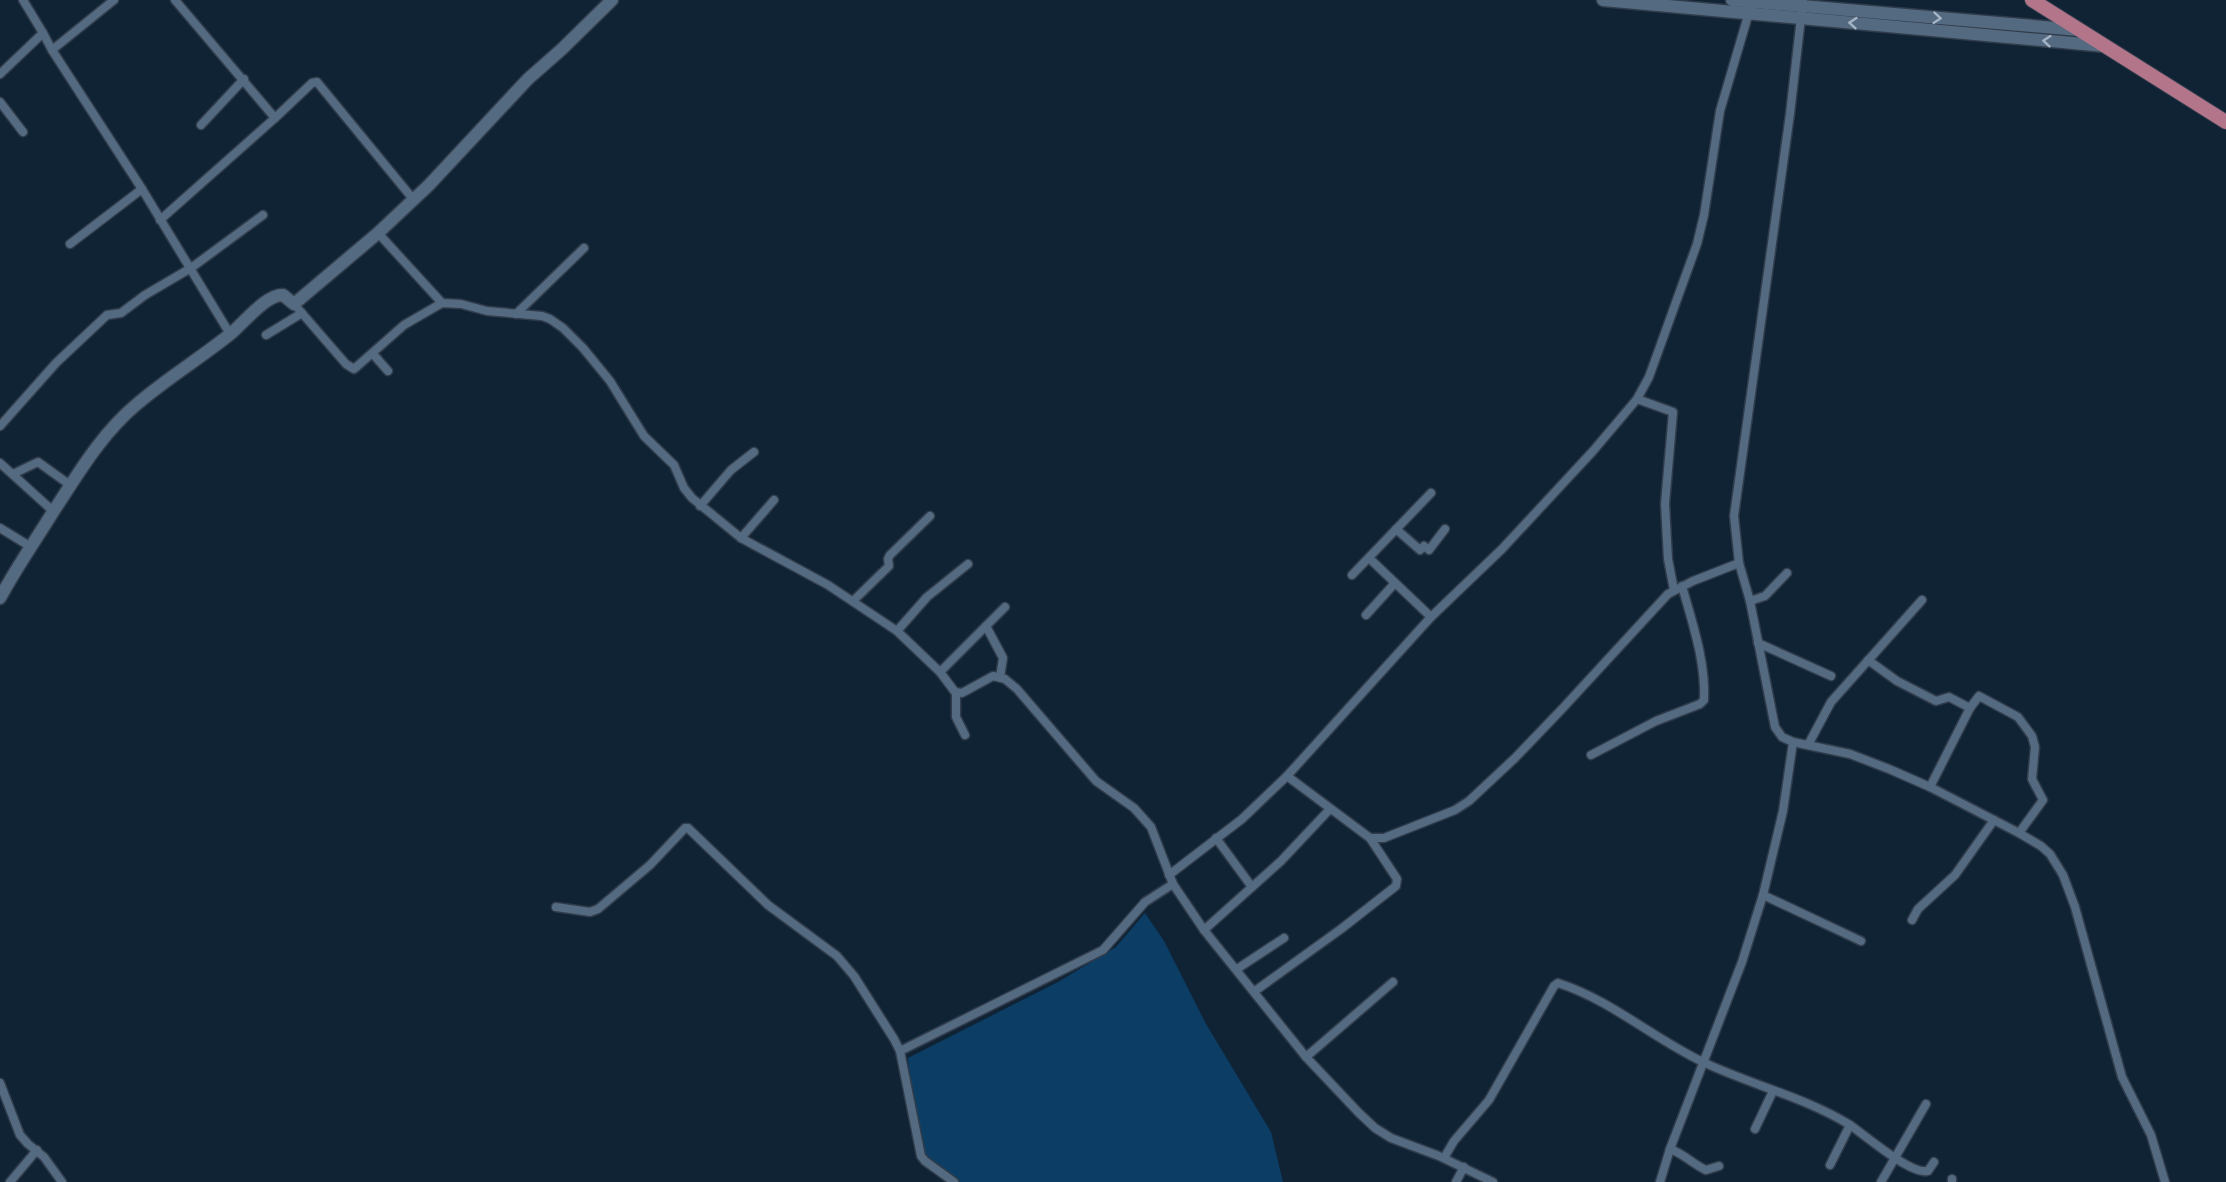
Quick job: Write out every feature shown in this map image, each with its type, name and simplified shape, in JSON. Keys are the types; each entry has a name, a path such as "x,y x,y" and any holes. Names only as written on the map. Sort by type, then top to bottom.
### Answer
{"main road":[{"path":"2032,0 2226,122"}],"street":[{"path":"23,0 230,334"},
{"path":"52,50 114,0"},
{"path":"266,335 298,308 429,184 528,79 612,0"},
{"path":"1603,0 1751,5 1802,3 2079,30"},
{"path":"1732,0 1800,19 2106,46"},
{"path":"179,1 275,118"},
{"path":"1802,3 1790,114 1734,502 1739,563 1750,601 1775,727 1782,737 1793,742 1868,760 1930,787 2019,833 2041,846 2050,855 2063,875 2075,907 2122,1077 2151,1135 2165,1182"},
{"path":"900,1051 1103,950 1145,902 1216,838 1242,819 1287,776 1352,707 1431,617 1502,549 1622,418 1637,399 1649,377 1697,244 1704,215 1720,111 1751,5"},
{"path":"0,74 44,33"},
{"path":"201,125 244,80"},
{"path":"160,220 312,83 318,82 413,199"},
{"path":"0,102 23,132"},
{"path":"70,244 142,189"},
{"path":"0,426 56,363 107,315 121,313 191,268 262,215"},
{"path":"378,233 442,303"},
{"path":"516,314 584,248"},
{"path":"0,598 53,511 104,437 136,404 230,334 271,298 283,295 298,308 354,369 404,326 442,303 461,304 486,311 542,316 563,328 583,348 609,381 644,436 674,465 684,489 700,506 741,538 810,574 897,631 940,672 956,693 957,717 965,735"},
{"path":"373,354 388,371"},
{"path":"1591,755 1656,721 1700,704 1704,700 1702,669 1668,559 1665,504 1673,433 1673,412 1637,399"},
{"path":"700,506 731,470 754,452"},
{"path":"13,474 38,462 70,485"},
{"path":"0,463 53,511"},
{"path":"1352,575 1431,493"},
{"path":"741,538 774,500"},
{"path":"853,601 889,566 890,555 930,516"},
{"path":"0,528 31,547"},
{"path":"1396,530 1420,550 1424,546 1429,550 1445,529"},
{"path":"1369,558 1431,617"},
{"path":"1370,838 1384,838 1455,810 1469,801 1515,758 1647,614 1678,588 1739,563"},
{"path":"897,631 927,597 968,564"},
{"path":"1750,601 1765,596 1787,573"},
{"path":"1366,615 1395,583"},
{"path":"1808,745 1831,702 1922,600"},
{"path":"940,672 1005,607"},
{"path":"986,626 1003,658 1000,677"},
{"path":"1758,643 1831,676"},
{"path":"1868,660 1891,677 1936,701 1949,698 1970,708"},
{"path":"956,693 962,693 989,677 1000,677 1024,695 1096,781 1134,808 1146,821 1156,836 1171,879 1204,930 1306,1057 1375,1128 1391,1138 1444,1158 1493,1182"},
{"path":"1930,787 1970,708 1977,696 1980,696 2018,717 2032,735 2035,747 2032,779 2043,800 2019,833"},
{"path":"1659,1182 1742,962 1763,895 1783,811 1793,742"},
{"path":"1255,991 1396,886 1397,879 1370,838 1287,776"},
{"path":"1204,930 1281,861 1330,809"},
{"path":"1912,920 1918,909 1955,875 1994,820"},
{"path":"556,907 590,912 598,909 650,865 686,827 768,905 830,951 846,966 900,1051 921,1156 954,1182"},
{"path":"1216,838 1252,887"},
{"path":"1763,895 1861,941"},
{"path":"1237,969 1284,938"},
{"path":"1306,1057 1393,982"},
{"path":"1444,1158 1454,1141 1489,1100 1556,984 1561,984 1614,1009 1643,1029 1703,1062 1823,1111 1850,1125 1894,1158 1925,1173 1934,1162"},
{"path":"0,1083 20,1135 37,1150 62,1182"},
{"path":"1755,1129 1773,1090"},
{"path":"1881,1182 1926,1104"},
{"path":"1830,1165 1850,1125"},
{"path":"1670,1149 1683,1154 1706,1170 1719,1166"},
{"path":"10,1182 37,1150"},
{"path":"1456,1182 1464,1167"}],"shaded area":[{"path":"1145,913 1164,941 1206,1024 1271,1132 1283,1182 946,1182 921,1156 912,1108 908,1058 1058,982 1116,947"}]}
